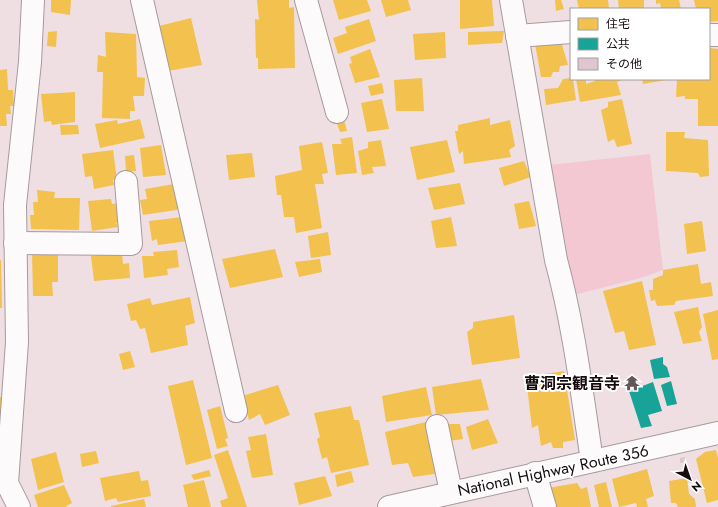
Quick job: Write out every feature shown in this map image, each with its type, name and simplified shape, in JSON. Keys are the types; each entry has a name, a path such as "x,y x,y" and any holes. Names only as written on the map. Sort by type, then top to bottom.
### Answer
{"main road":[{"path":"19,507 3,483 8,363 17,342 15,205 30,62 33,0"},
{"path":"142,0 236,411"},
{"path":"306,0 337,112"},
{"path":"511,0 556,260 566,297 575,342 592,461"},
{"path":"517,36 570,32"},
{"path":"15,243 131,244 126,182"},
{"path":"437,426 451,492"},
{"name":"National Highway Route 356","path":"389,507 451,492 718,434"},
{"path":"535,474 544,507"}],"shaded area":[{"path":"650,154 663,270 644,277 566,297 540,166"}],"building: 住宅":[{"path":"51,0 71,0 70,15 51,12"},
{"path":"257,0 289,0 289,8 294,7 295,68 258,69 258,58 256,58 255,19 259,20"},
{"path":"333,0 367,0 371,11 339,20"},
{"path":"381,0 408,0 411,10 386,17"},
{"path":"460,0 492,0 494,26 460,29"},
{"path":"555,0 561,0 564,9 556,11"},
{"path":"577,0 608,0 609,8 579,8"},
{"path":"618,0 644,0 644,8 619,8"},
{"path":"656,0 679,0 681,8 661,8 660,3 656,4"},
{"path":"694,0 718,0 718,21 710,22 710,8 696,8"},
{"path":"191,18 202,65 168,71 159,26"},
{"path":"369,19 376,41 338,54 333,38 347,33 345,27"},
{"path":"57,31 56,47 47,46 48,32"},
{"path":"504,31 502,43 468,45 468,32"},
{"path":"105,32 136,34 137,77 145,78 144,96 133,96 135,111 130,111 130,119 102,118 103,72 97,72 98,55 106,57"},
{"path":"445,32 446,58 415,60 413,34"},
{"path":"560,38 568,65 560,66 559,72 553,72 551,77 541,77 535,44"},
{"path":"710,48 718,49 718,126 698,126 698,99 685,99 685,96 676,97 677,80 710,80"},
{"path":"370,49 380,77 355,83 349,64 352,63 350,57"},
{"path":"7,69 8,90 13,90 14,106 10,106 11,114 6,114 7,126 0,126 0,70"},
{"path":"422,78 424,111 396,111 394,80"},
{"path":"570,78 570,80 573,80 576,100 546,105 544,89 558,88 563,79"},
{"path":"576,80 586,80 586,84 595,80 622,80 617,82 621,95 580,102"},
{"path":"642,80 666,80 643,84"},
{"path":"382,83 384,93 371,96 368,86"},
{"path":"75,92 75,122 52,125 51,121 44,122 41,94"},
{"path":"382,99 389,129 367,132 361,103"},
{"path":"622,99 632,144 617,147 614,139 608,142 601,110 608,107 608,102"},
{"path":"343,116 347,131 340,132 335,118"},
{"path":"490,118 490,125 510,120 515,146 509,150 511,157 464,164 463,151 459,154 455,131 458,131 458,125"},
{"path":"140,119 145,138 100,148 95,124 117,120 118,124"},
{"path":"60,125 78,125 79,134 61,135"},
{"path":"666,132 685,132 684,138 708,140 709,176 700,177 698,173 666,171"},
{"path":"352,137 357,173 336,175 332,144 342,144 340,139"},
{"path":"381,140 386,166 372,167 374,173 362,175 358,151 368,148 368,142"},
{"path":"447,140 455,172 417,180 410,147"},
{"path":"322,142 328,173 322,174 324,184 315,184 322,228 296,233 294,217 284,217 281,195 277,195 275,176 302,170 299,146"},
{"path":"161,145 166,175 143,177 140,148"},
{"path":"113,150 117,180 113,180 114,185 94,189 92,176 85,177 82,154"},
{"path":"252,153 255,177 229,180 226,155"},
{"path":"134,155 136,171 126,172 125,156"},
{"path":"524,161 531,177 504,186 499,168"},
{"path":"460,183 465,204 434,210 428,188"},
{"path":"174,184 175,196 180,195 183,209 143,215 140,200 147,199 145,189"},
{"path":"37,190 55,192 54,198 80,198 79,230 31,229 30,215 34,215 33,202 38,202"},
{"path":"111,199 112,204 118,203 121,221 116,223 118,227 92,231 88,201"},
{"path":"529,201 536,226 519,229 514,204"},
{"path":"183,217 188,241 158,245 157,239 152,241 149,221"},
{"path":"451,217 457,246 436,248 431,221"},
{"path":"702,221 706,251 687,254 684,224"},
{"path":"328,232 331,255 311,258 308,236"},
{"path":"275,249 283,277 230,288 222,259"},
{"path":"177,250 179,267 167,269 168,275 144,278 142,256 154,256 153,252"},
{"path":"32,252 58,252 58,282 52,282 53,296 33,296"},
{"path":"122,253 123,264 129,263 130,278 94,281 91,256"},
{"path":"320,259 322,272 299,277 295,262"},
{"path":"1,260 2,308 0,308"},
{"path":"698,264 701,284 711,282 713,296 676,301 674,305 657,306 655,300 651,301 649,290 653,290 653,279 663,275 663,270"},
{"path":"642,281 656,345 629,350 624,331 615,333 603,291"},
{"path":"190,297 195,323 185,326 188,345 151,353 145,328 140,329 136,320 131,321 127,304 150,298 152,305"},
{"path":"698,307 702,327 699,332 702,341 683,344 674,312"},
{"path":"718,310 718,359 712,360 703,314"},
{"path":"514,315 520,358 472,365 467,332 473,328 473,322"},
{"path":"130,351 135,367 123,370 119,354"},
{"path":"564,371 575,440 563,442 563,448 553,448 551,442 541,446 538,425 532,428 527,386 531,385 531,376"},
{"path":"481,379 489,410 436,415 432,387"},
{"path":"193,380 212,458 186,465 168,386"},
{"path":"278,385 290,415 265,425 260,414 249,420 242,396"},
{"path":"426,387 432,415 386,422 382,396"},
{"path":"0,397 4,398 1,422 0,421"},
{"path":"220,406 228,438 225,439 228,446 217,449 207,410"},
{"path":"351,406 354,420 359,420 369,465 331,473 327,457 322,459 317,439 320,437 314,413"},
{"path":"488,419 498,443 472,450 466,427"},
{"path":"430,421 441,473 413,477 408,463 392,465 385,432"},
{"path":"444,424 460,424 463,439 448,441"},
{"path":"266,434 273,475 252,478 246,451 251,450 248,437"},
{"path":"228,450 247,507 222,507 220,501 228,498 214,455"},
{"path":"716,450 718,458 718,500 707,503 696,459 705,452"},
{"path":"96,451 99,463 82,467 80,454"},
{"path":"56,452 64,482 38,490 31,459"},
{"path":"647,469 654,496 646,499 648,507 637,507 636,503 619,507 612,479"},
{"path":"209,470 211,476 194,480 191,475"},
{"path":"139,471 141,481 148,480 151,496 118,502 116,498 105,501 100,478"},
{"path":"351,471 354,482 337,487 335,475"},
{"path":"325,476 332,496 299,505 294,483"},
{"path":"687,478 689,494 695,499 696,507 678,507 676,503 671,503 669,481"},
{"path":"204,480 211,507 188,507 183,485"},
{"path":"606,482 612,507 599,507 594,485"},
{"path":"577,483 581,489 587,487 591,507 553,507 548,488"},
{"path":"64,485 72,503 66,506 67,507 38,507 34,495"},
{"path":"144,499 146,507 111,507 111,506"}],"building: 公共":[{"path":"663,357 663,364 667,367 670,377 654,379 650,360"},
{"path":"671,381 677,404 667,406 661,385"},
{"path":"653,382 662,411 648,415 652,426 641,428 629,391"}],"building: その他":[{"path":"685,457 686,462 680,463 680,458"}],"place":[{"name":"曹洞宗観音寺","path":"632,383"}]}
